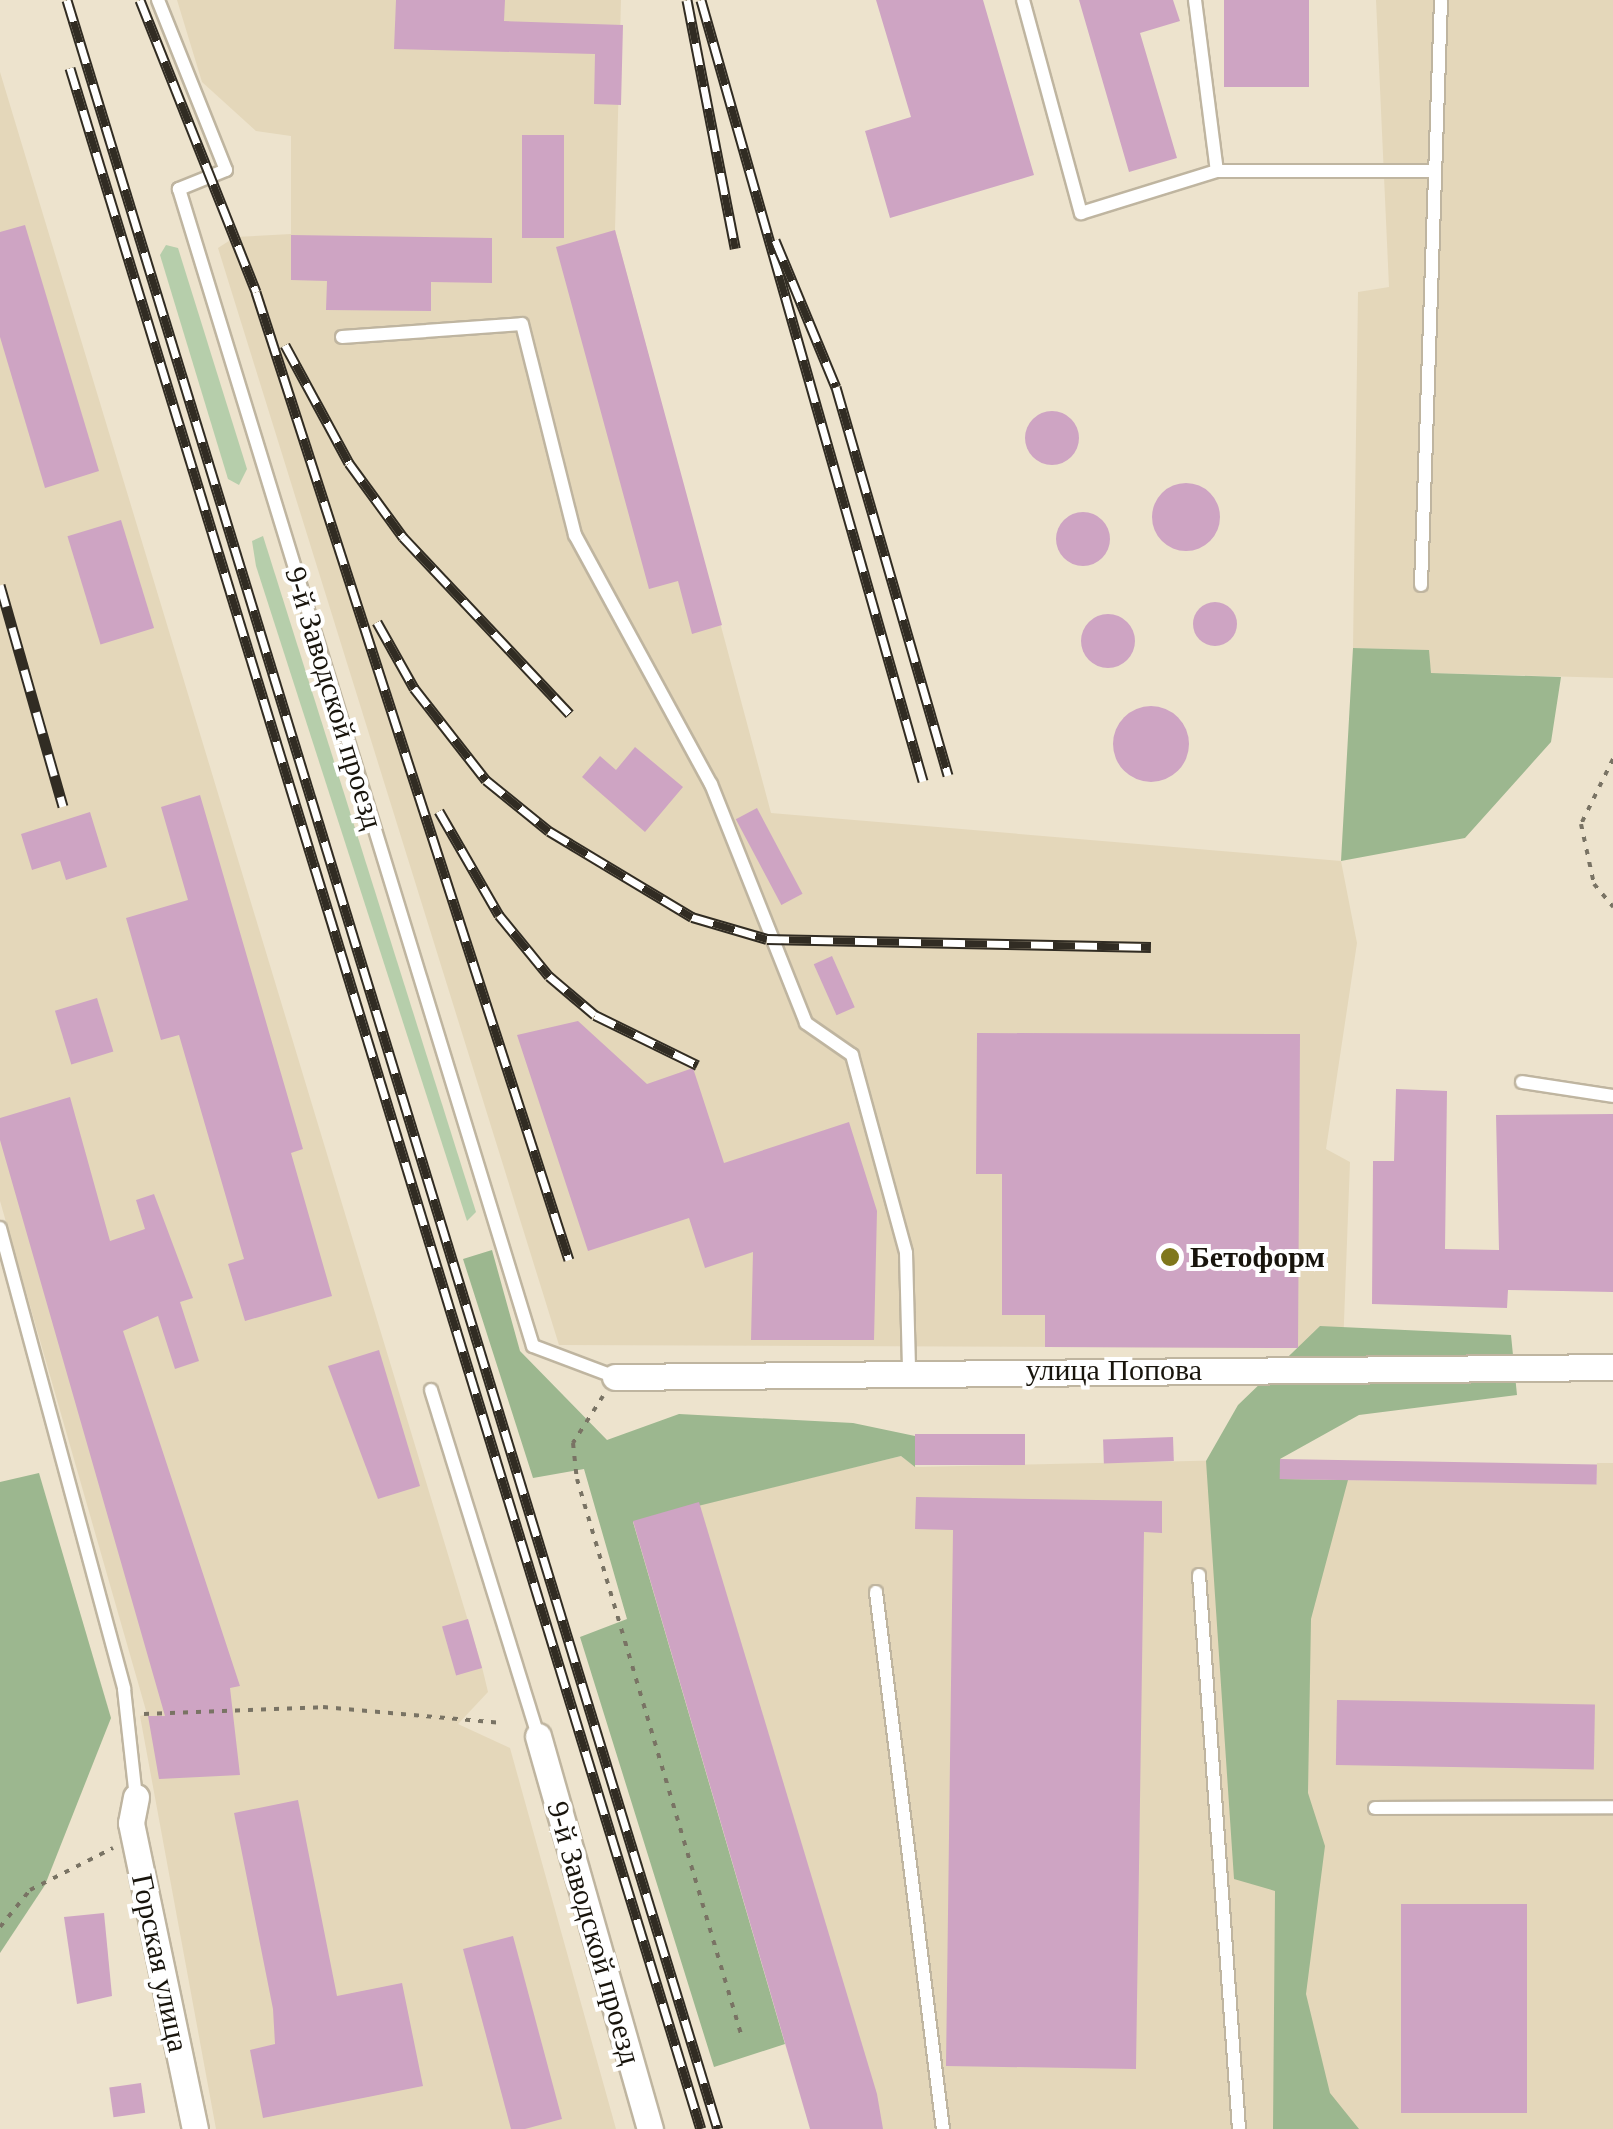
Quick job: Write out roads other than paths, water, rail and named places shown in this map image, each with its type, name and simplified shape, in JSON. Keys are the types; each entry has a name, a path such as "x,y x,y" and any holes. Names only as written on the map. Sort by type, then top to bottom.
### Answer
{"street":[{"name":"улица Попова","path":"615,1377 909,1371 1613,1367"},
{"name":"9-й Заводской проезд","path":"538,1736 650,2129"},
{"name":"Горская улица","path":"136,1797 131,1823 195,2129"}],"lane":[{"name":"9-й Заводской проезд","path":"158,0 226,170 179,189 532,1346 615,1377"},
{"path":"1023,0 1081,213 1217,171 1430,171"},
{"path":"1195,0 1217,171"},
{"path":"1422,585 1430,171 1441,0"},
{"path":"342,336 522,324 575,536 711,784 806,1023 852,1055 906,1252 909,1371"},
{"path":"1522,1082 1613,1096"},
{"path":"0,1228 128,1718 136,1797"},
{"path":"430,1390 538,1736"},
{"path":"1199,1575 1239,2129"},
{"path":"876,1592 943,2129"},
{"path":"1375,1808 1613,1807"}],"railway":[{"path":"67,0 718,2129"},
{"path":"140,0 256,292 569,1260"},
{"path":"687,0 735,248"},
{"path":"701,0 923,781"},
{"path":"70,68 701,2129"},
{"path":"775,240 836,387 948,775"},
{"path":"285,345 349,463 403,537 570,714"},
{"path":"0,585 63,806"},
{"path":"377,622 414,688 486,780 549,831 692,917 767,939 1151,947"},
{"path":"439,811 499,915 549,976 595,1015 697,1065"}],"place":[{"name":"Бетоформ","path":"1170,1257"}]}
